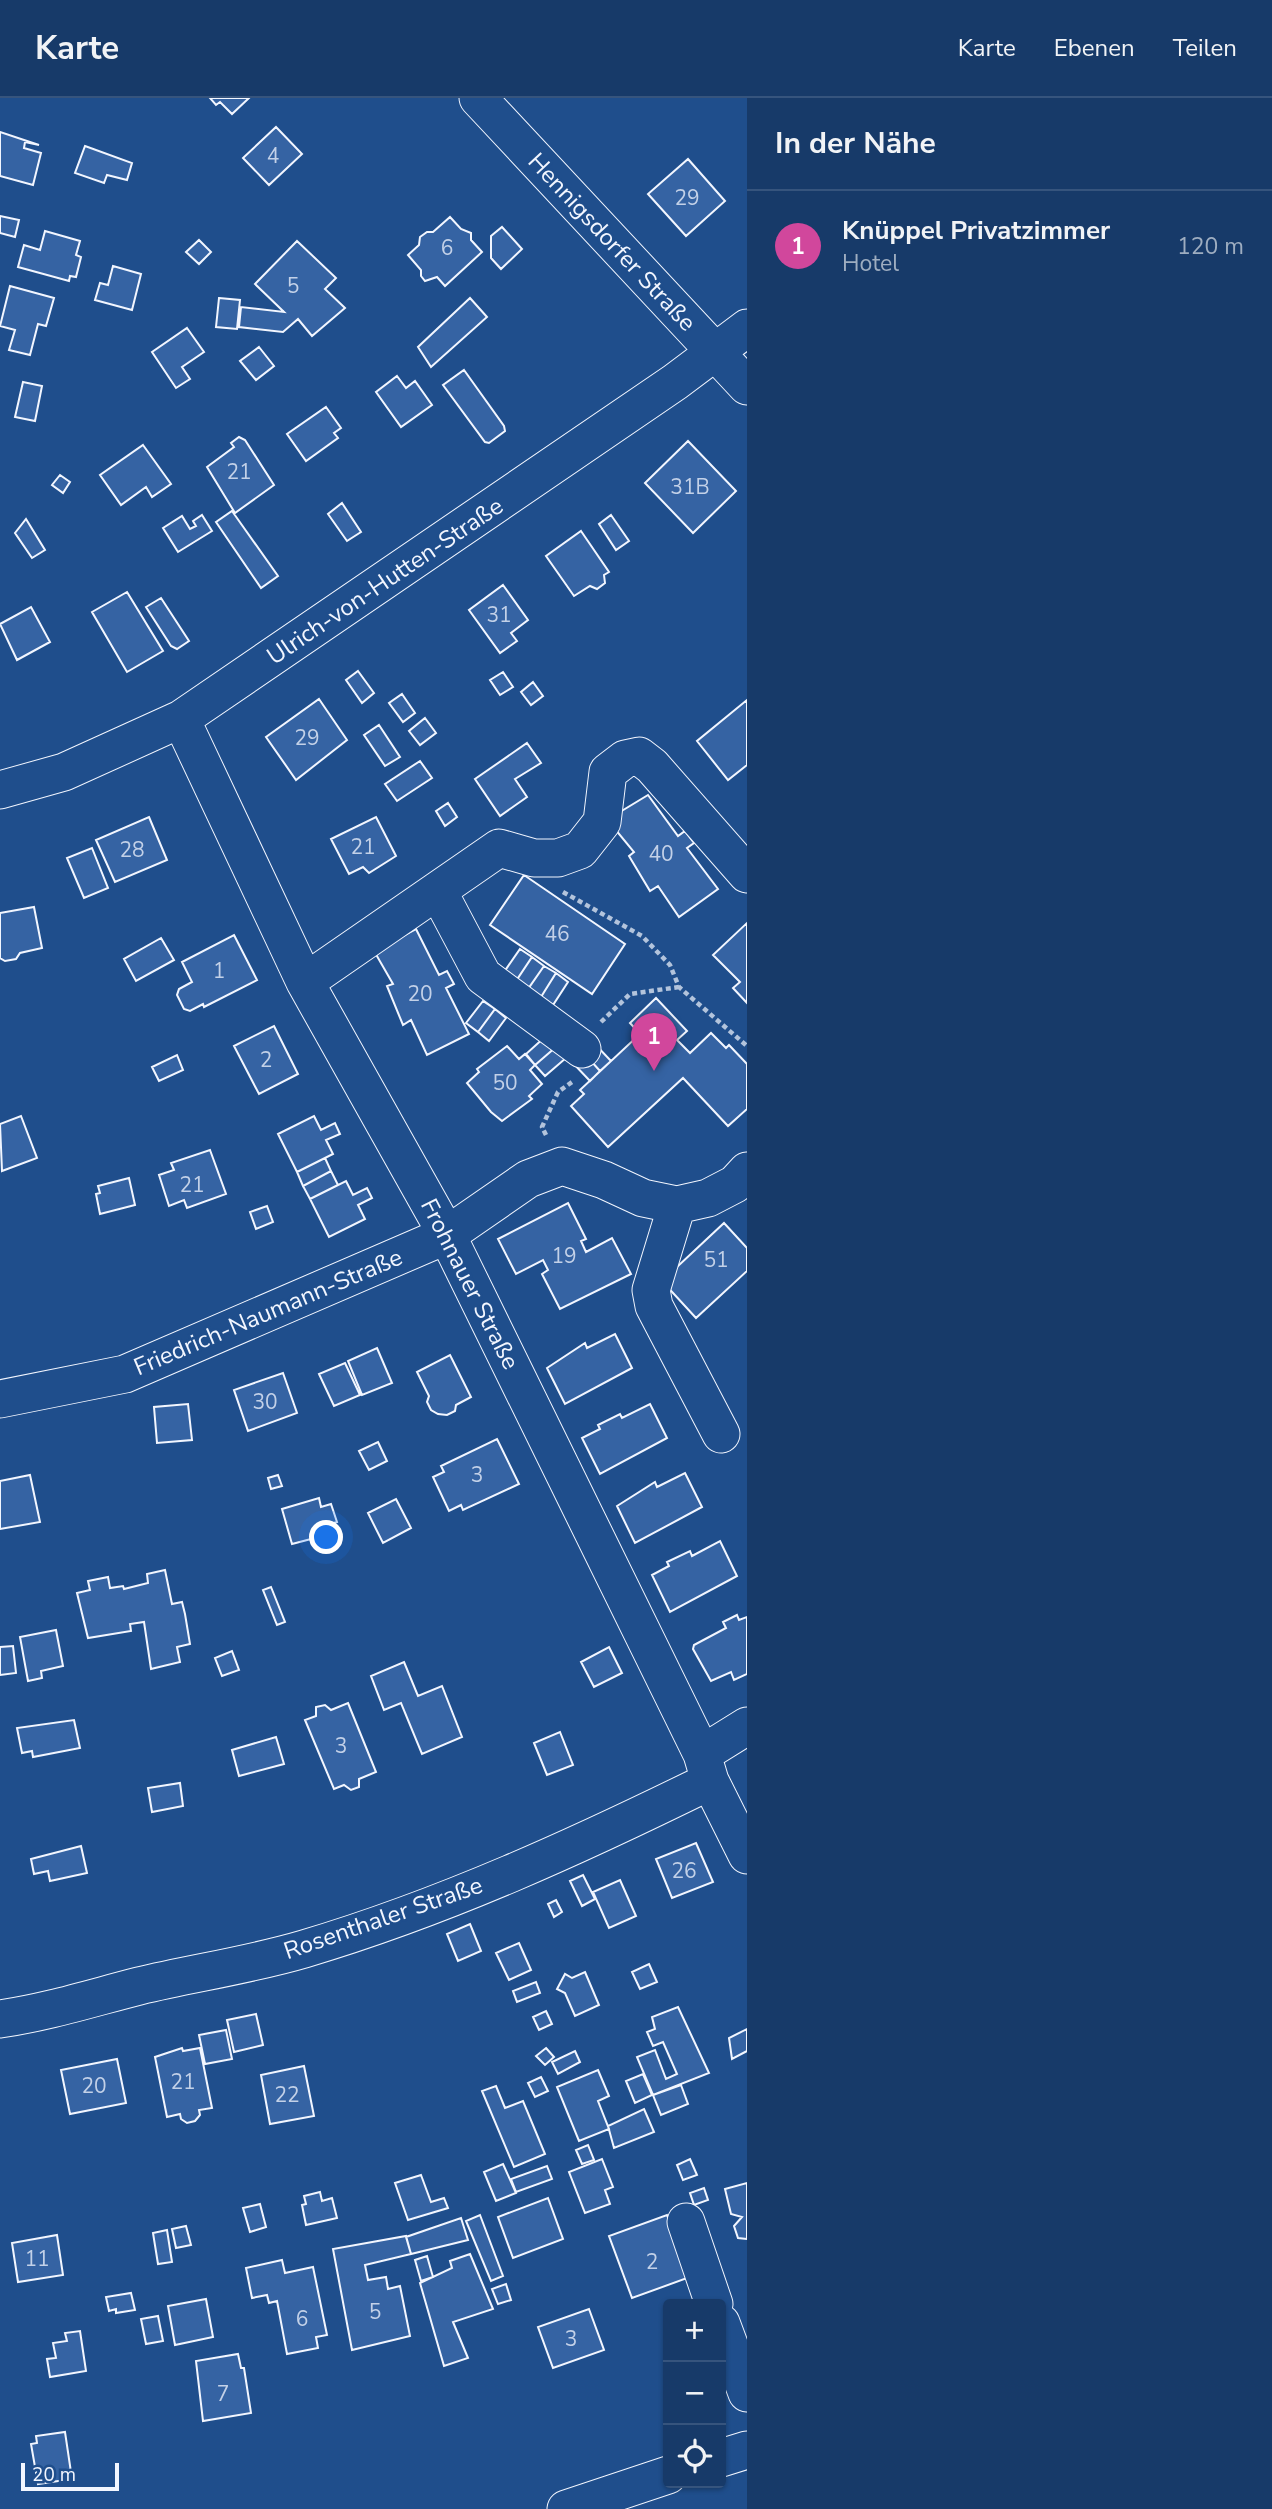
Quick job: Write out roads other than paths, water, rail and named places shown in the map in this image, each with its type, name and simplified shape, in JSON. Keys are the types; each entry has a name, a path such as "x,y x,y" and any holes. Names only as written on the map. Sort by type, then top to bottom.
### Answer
{"street":[{"name":"Hennigsdorfer Straße","path":"478,98 747,386"},
{"name":"Ulrich-von-Hutten-Straße","path":"0,790 64,772 181,719 715,353 747,328"},
{"name":"Frohnauer Straße","path":"181,719 305,982 447,1235 747,1855"},
{"path":"305,982 499,848 534,858 558,858 580,850 601,822 608,772 625,760 639,756 652,766 747,874"},
{"path":"438,891 483,976 586,1050"},
{"name":"Friedrich-Naumann-Straße","path":"0,1399 125,1374 447,1235 528,1179 562,1166 604,1180 643,1198 677,1205"},
{"path":"721,1434 654,1306 651,1290 677,1205 708,1198 735,1184 747,1171"},
{"name":"Rosenthaler Straße","path":"0,2019 42,2013 138,1987 301,1950 382,1924 578,1846 706,1767 747,1726"},
{"path":"686,2222 712,2299"},
{"path":"726,2336 747,2393"},
{"path":"726,2456 747,2449"},
{"path":"566,2509 663,2477"}],"place":[{"name":"Knüppel Privatzimmer","path":"654,1071"}]}
